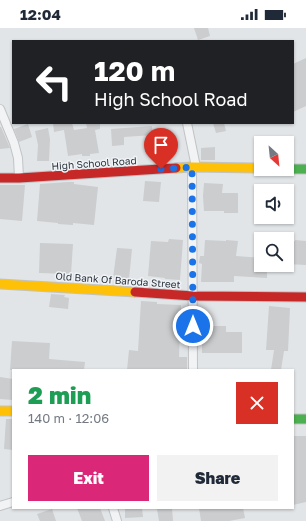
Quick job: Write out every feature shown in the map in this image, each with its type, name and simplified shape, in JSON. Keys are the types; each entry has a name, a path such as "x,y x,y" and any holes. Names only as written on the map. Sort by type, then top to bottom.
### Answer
{"street":[{"path":"0,109 14,143 18,158 20,178"},
{"path":"187,124 194,167 193,369"},
{"name":"High School Road","path":"0,178 194,167 254,168"},
{"path":"294,169 306,169"},
{"name":"Old Bank Of Baroda Street","path":"0,284 193,296 306,297"},
{"path":"0,411 12,411"},
{"path":"294,419 306,419"},
{"path":"0,506 12,502"},
{"path":"114,509 117,521"}],"building":[{"path":"194,28 208,28 210,36 198,40"},
{"path":"306,58 306,106 294,112 294,64"},
{"path":"28,124 32,137 19,142 14,129"},
{"path":"53,124 72,124 74,130 87,128 86,124 100,124 100,129 95,130 99,153 90,154 90,156 82,156 82,154 68,156 64,130 54,132"},
{"path":"213,124 224,124 226,131 216,133"},
{"path":"152,126 153,135 124,137 124,145 112,146 111,129"},
{"path":"1,127 10,148 0,149"},
{"path":"48,128 50,139 49,161 37,161 38,145 35,131"},
{"path":"215,147 215,160 201,160 201,148"},
{"path":"145,181 161,182 159,202 143,201"},
{"path":"68,182 98,187 94,225 73,223 73,225 58,224 37,221 40,184"},
{"path":"204,183 223,184 222,193 238,193 238,213 204,211"},
{"path":"0,185 25,185 22,221 0,219"},
{"path":"169,239 183,240 180,280 148,276 151,241 168,242"},
{"path":"205,240 238,241 236,256 254,257 254,272 267,272 267,278 234,276 234,282 201,282 202,264 199,263 200,256 204,256"},
{"path":"295,241 306,241 306,265 294,264"},
{"path":"40,243 73,244 71,274 39,273"},
{"path":"117,248 132,249 129,279 113,278"},
{"path":"51,294 65,295 64,297 69,298 68,309 49,307"},
{"path":"141,301 157,302 157,304 181,305 179,357 187,357 187,369 127,369 129,350 138,351"},
{"path":"269,306 290,308 288,351 284,351 281,369 271,369 274,350 266,350"},
{"path":"202,326 226,326 226,332 242,332 242,353 202,353"},
{"path":"12,341 50,343 49,359 85,362 84,369 10,370"},
{"path":"0,377 12,379 12,400 0,399"},
{"path":"6,419 12,419 12,450 4,449"},
{"path":"294,436 306,436 306,502 294,505"},
{"path":"52,509 56,521 40,521 37,514"},
{"path":"77,509 100,509 105,521 82,521"},
{"path":"125,509 142,509 143,517 125,518"},
{"path":"157,509 172,509 173,521 159,521"},
{"path":"199,509 243,509 245,518 229,521 201,521"}],"traffic: fast":[{"path":"294,169 306,169"},
{"path":"294,419 306,419"}],"traffic: slow":[{"path":"176,168 254,168"},
{"path":"0,284 135,292"},
{"path":"0,411 12,411"}],"traffic: jam":[{"path":"0,178 176,168"},
{"path":"135,292 193,296 306,297"}],"route":[{"path":"161,169 192,167 193,326"}]}
